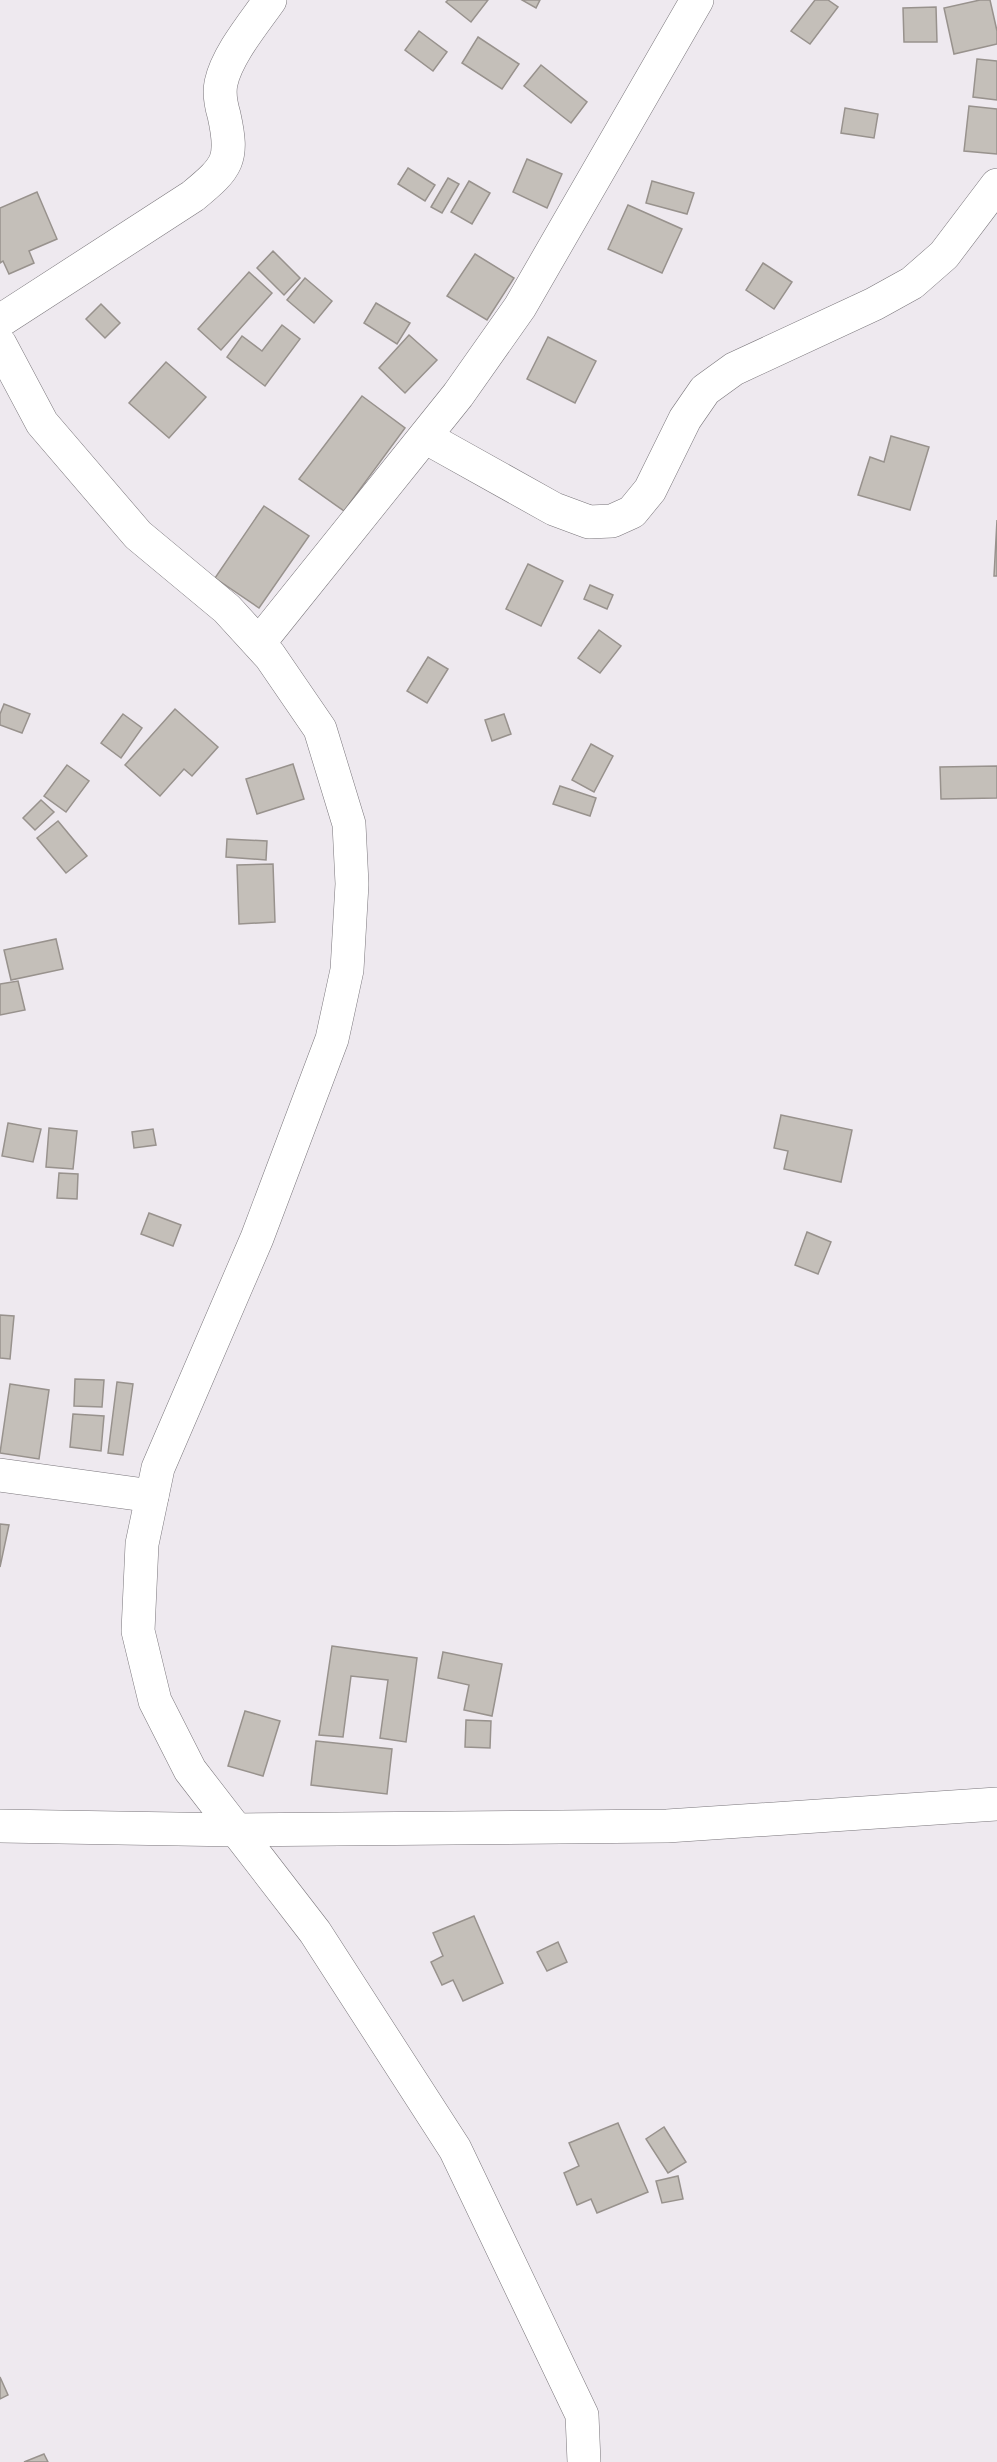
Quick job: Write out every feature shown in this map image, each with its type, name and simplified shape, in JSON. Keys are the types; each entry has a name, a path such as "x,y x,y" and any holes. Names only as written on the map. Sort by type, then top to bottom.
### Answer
{"street":[{"path":"0,321 193,196 216,177 226,164 228,147 221,103 221,84 228,65 270,0"},
{"path":"259,643 458,395 520,307 697,0"},
{"path":"425,437 554,509 589,522 612,521 632,512 650,490 685,419 705,390 734,369 874,304 912,283 944,255 997,185"},
{"path":"0,344 42,423 123,518 138,535 227,609 270,656 320,729 349,824 352,884 347,970 332,1040 257,1238 158,1468 142,1544 138,1631 155,1701 190,1770 315,1932 455,2149 582,2415 584,2462"},
{"path":"0,1475 152,1496"},
{"path":"0,1826 237,1830 667,1826 997,1804"}],"building":[{"path":"448,0 488,0 471,22 446,2"},
{"path":"522,0 540,0 536,8"},
{"path":"815,0 828,0 838,7 810,44 791,31"},
{"path":"990,0 997,31 997,44 954,54 944,8"},
{"path":"936,7 937,42 904,42 903,8"},
{"path":"419,31 447,52 433,71 405,50"},
{"path":"478,37 519,64 502,89 462,63"},
{"path":"977,59 997,61 997,100 973,97"},
{"path":"541,65 587,102 571,123 524,86"},
{"path":"969,106 997,109 997,154 964,151"},
{"path":"845,108 878,114 874,138 841,133"},
{"path":"527,159 562,174 547,208 513,192"},
{"path":"408,168 435,185 425,201 398,184"},
{"path":"448,178 459,184 442,213 431,207"},
{"path":"469,181 490,193 472,224 451,212"},
{"path":"652,181 694,193 687,214 646,203"},
{"path":"37,192 57,239 29,251 34,263 9,274 3,261 0,263 0,208"},
{"path":"628,205 682,229 662,273 608,249"},
{"path":"273,251 300,278 284,295 257,268"},
{"path":"475,254 514,278 487,320 447,296"},
{"path":"763,263 792,282 774,309 746,290"},
{"path":"249,272 272,293 221,350 198,329"},
{"path":"305,278 332,301 314,323 287,300"},
{"path":"376,303 410,323 397,344 364,323"},
{"path":"101,304 120,323 105,338 86,319"},
{"path":"282,325 300,339 265,386 227,357 242,336 262,351"},
{"path":"409,335 437,360 405,393 379,368"},
{"path":"548,337 596,361 575,403 527,379"},
{"path":"166,362 206,397 169,438 129,403"},
{"path":"362,396 405,428 344,511 299,479"},
{"path":"891,436 929,447 910,510 858,495 870,457 884,462"},
{"path":"264,506 309,536 259,608 215,578"},
{"path":"997,520 997,576 994,576"},
{"path":"528,564 563,581 541,626 506,609"},
{"path":"590,585 613,595 607,609 584,599"},
{"path":"599,630 621,646 600,673 578,658"},
{"path":"428,657 448,669 427,703 407,691"},
{"path":"4,704 30,714 22,733 0,725 0,714"},
{"path":"175,709 218,747 192,776 184,769 160,796 125,765"},
{"path":"123,714 142,728 121,758 101,743"},
{"path":"504,714 511,734 492,741 485,720"},
{"path":"591,744 613,756 594,792 572,780"},
{"path":"293,764 304,799 257,814 246,779"},
{"path":"67,765 89,781 66,812 44,796"},
{"path":"997,766 997,798 941,799 940,767"},
{"path":"560,786 596,798 590,816 553,804"},
{"path":"41,800 54,812 35,830 23,818"},
{"path":"58,821 87,856 66,873 37,838"},
{"path":"227,839 267,841 266,860 226,857"},
{"path":"273,864 275,922 239,924 237,865"},
{"path":"56,939 63,969 11,980 4,950"},
{"path":"18,981 25,1010 0,1015 0,984"},
{"path":"781,1115 852,1130 841,1182 784,1169 788,1151 774,1148"},
{"path":"8,1123 41,1129 33,1162 2,1156"},
{"path":"49,1128 77,1131 73,1169 46,1167"},
{"path":"153,1129 156,1145 134,1148 132,1132"},
{"path":"59,1173 78,1174 77,1199 57,1198"},
{"path":"149,1213 181,1225 173,1246 141,1234"},
{"path":"807,1232 831,1242 818,1274 795,1265"},
{"path":"0,1315 14,1316 10,1359 0,1358"},
{"path":"75,1379 104,1380 102,1407 74,1406"},
{"path":"117,1382 133,1384 123,1455 108,1453"},
{"path":"10,1384 49,1390 39,1459 0,1453"},
{"path":"73,1414 104,1416 101,1451 70,1447"},
{"path":"0,1524 9,1525 0,1567"},
{"path":"332,1646 417,1658 406,1742 380,1738 388,1680 351,1676 343,1737 319,1735"},
{"path":"443,1652 502,1664 492,1716 464,1710 469,1685 438,1678"},
{"path":"245,1711 280,1721 263,1776 228,1766"},
{"path":"466,1720 491,1721 490,1748 465,1747"},
{"path":"316,1741 392,1749 387,1794 311,1785"},
{"path":"474,1916 503,1983 463,2001 453,1980 442,1985 431,1962 443,1956 433,1933"},
{"path":"558,1942 567,1962 547,1971 537,1952"},
{"path":"618,2123 648,2192 597,2213 591,2199 577,2205 564,2173 579,2166 569,2143"},
{"path":"664,2127 686,2162 668,2173 646,2139"},
{"path":"678,2176 683,2199 662,2203 656,2181"},
{"path":"0,2377 8,2395 0,2399"},
{"path":"44,2454 48,2462 24,2462"}]}
